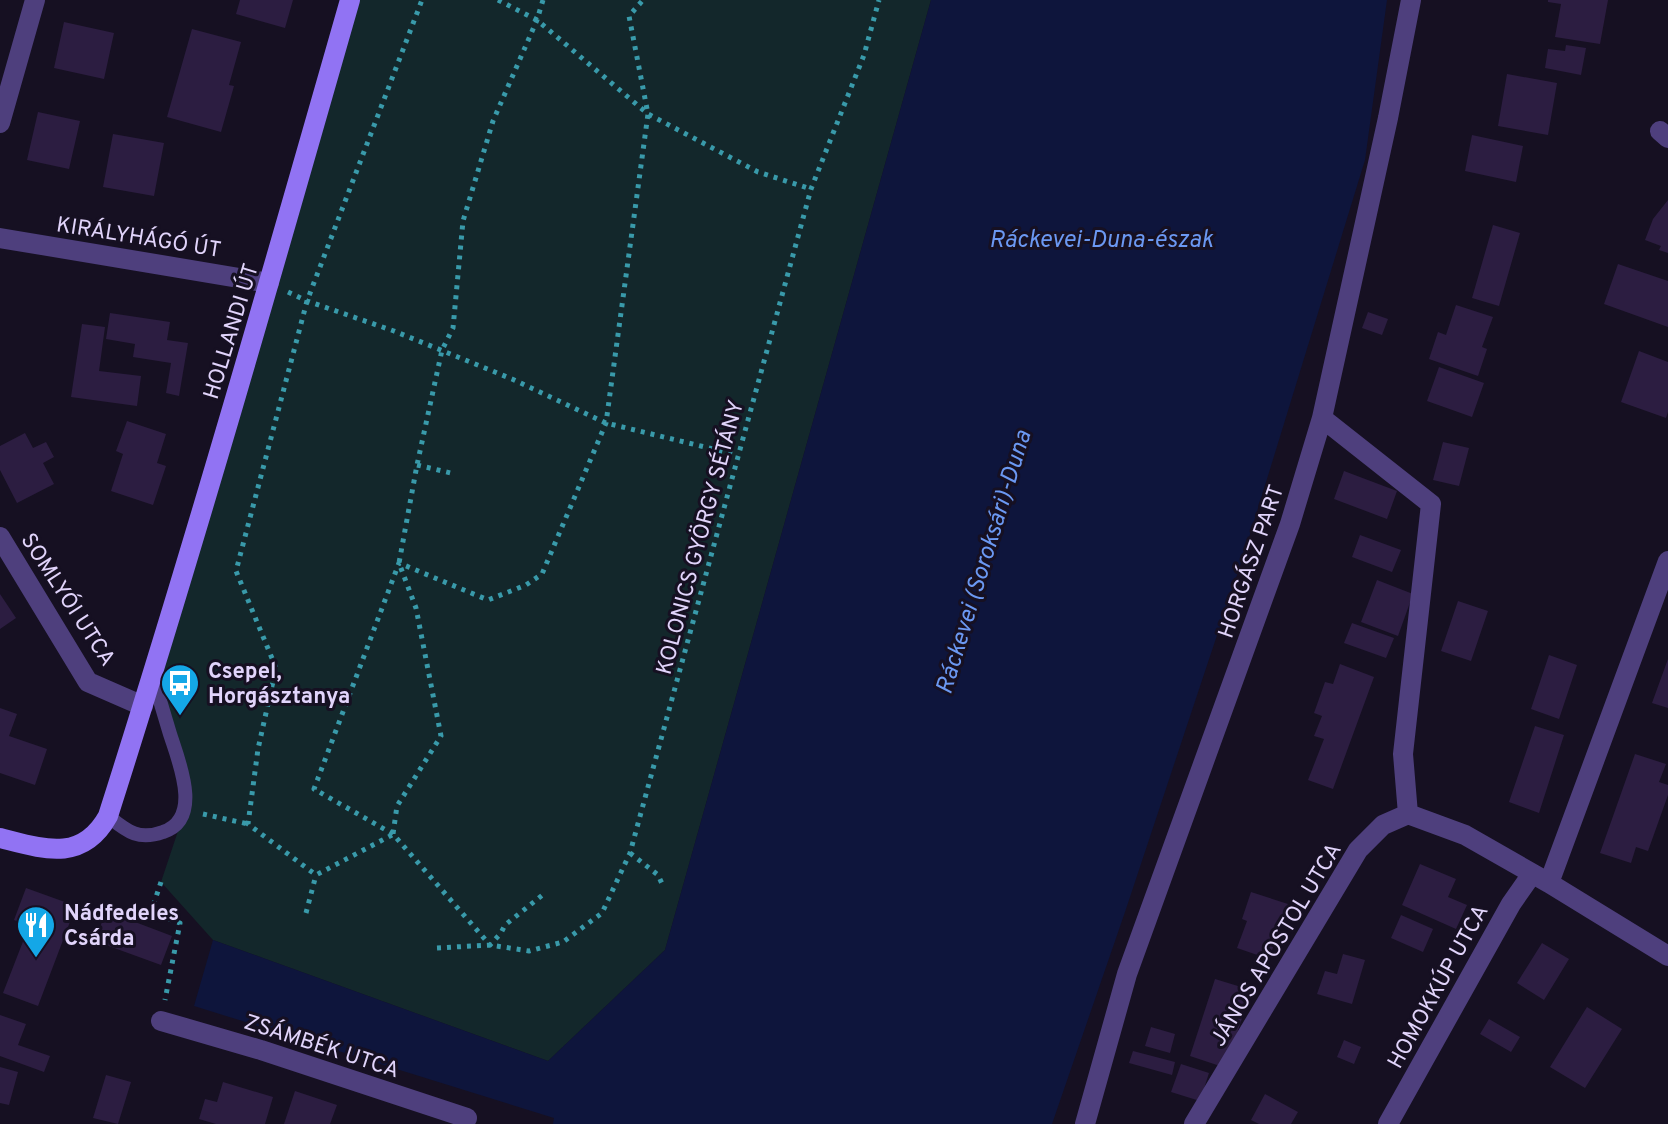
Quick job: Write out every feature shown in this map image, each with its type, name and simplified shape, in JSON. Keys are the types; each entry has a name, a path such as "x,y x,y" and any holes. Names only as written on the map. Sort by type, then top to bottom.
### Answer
{"street":[{"path":"0,123 35,0"},
{"name":"HOLLANDI ÚT","path":"0,838 48,849 73,848 90,840 108,816 269,283 350,0"},
{"name":"HORGÁSZ PART","path":"1085,1124 1127,974 1290,524 1322,418 1411,0"},
{"name":"KIRÁLYHÁGÓ ÚT","path":"0,238 269,283"},
{"path":"1322,418 1431,504 1403,754 1408,814 1465,835 1668,956"},
{"name":"SOMLYÓI UTCA","path":"0,537 88,682 143,706"},
{"name":"HOMOKKÚP UTCA","path":"1388,1124 1511,904 1540,878 1668,561"},
{"name":"JÁNOS APOSTOL UTCA","path":"1194,1124 1358,850 1383,825 1408,814"},
{"name":"ZSÁMBÉK UTCA","path":"161,1021 261,1050 466,1121"}],"lane":[{"path":"108,816 131,833 150,837 173,829 185,810 186,782 152,674"}],"path":[{"path":"248,824 258,749 276,668 236,571 307,301 422,0"},
{"path":"498,0 537,20 648,114 758,172 811,189"},
{"path":"543,0 493,121 463,221 453,328 442,350 399,563 314,789 393,834 490,945 505,925 545,893"},
{"path":"399,563 488,600 526,585 542,574 606,423 648,114 629,16 643,0"},
{"name":"KOLONICS GYÖRGY SÉTÁNY","path":"437,948 490,945 529,951 563,942 602,913 630,853 811,189 864,55 879,0"},
{"path":"269,283 307,301 394,331 512,379 606,423 738,455"},
{"path":"417,465 455,474"},
{"path":"393,834 397,806 441,736 416,608 399,563"},
{"path":"185,810 248,824 316,875"},
{"path":"306,913 316,875 393,834"},
{"path":"630,853 658,875 664,888"},
{"path":"161,882 151,912 180,923 161,1021"}],"green space":[{"path":"350,0 931,0 665,950 548,1061 213,940 161,882 185,810 152,674"}],"water":[{"name":"Ráckevei-Duna-észak","path":"931,0 1387,0 1365,160 1243,557 1052,1124 553,1124 554,1118 194,1006 213,940 548,1061 665,950"}],"building":[{"path":"240,0 293,0 285,28 236,14"},
{"path":"1548,0 1608,0 1600,44 1555,37 1561,4"},
{"path":"64,22 114,33 104,79 54,68"},
{"path":"192,29 241,42 229,85 234,86 221,132 167,117"},
{"path":"1566,45 1586,48 1581,75 1545,68 1548,49 1565,51"},
{"path":"1507,74 1557,83 1548,135 1498,126"},
{"path":"38,112 80,121 69,169 27,160"},
{"path":"113,134 164,143 154,196 103,187"},
{"path":"1472,135 1523,146 1516,182 1465,171"},
{"path":"1668,200 1668,253 1659,250 1661,246 1645,240 1653,219"},
{"path":"1493,225 1520,233 1499,306 1472,298"},
{"path":"1618,264 1668,281 1668,327 1604,304"},
{"path":"1456,305 1493,317 1482,347 1487,349 1478,376 1429,359 1438,332 1446,335"},
{"path":"1368,312 1388,319 1382,335 1362,328"},
{"path":"110,313 170,322 167,340 188,343 179,396 166,393 171,363 133,357 135,344 106,339"},
{"path":"82,324 105,327 99,371 141,376 137,406 71,397"},
{"path":"1639,351 1668,362 1666,418 1621,402"},
{"path":"1439,367 1484,383 1472,417 1427,401"},
{"path":"127,421 166,434 157,463 166,466 153,505 111,491 123,454 116,451"},
{"path":"25,433 33,448 46,442 54,457 43,463 54,484 17,503 0,470 0,446"},
{"path":"1443,442 1469,448 1459,486 1433,480"},
{"path":"1344,471 1397,491 1387,519 1334,499"},
{"path":"1360,535 1401,550 1392,572 1352,557"},
{"path":"1377,580 1413,594 1398,636 1361,622"},
{"path":"0,594 16,618 0,629"},
{"path":"1458,601 1488,611 1471,661 1441,651"},
{"path":"1352,623 1394,638 1386,658 1344,643"},
{"path":"1549,655 1577,665 1559,719 1531,709"},
{"path":"1668,659 1668,708 1652,703"},
{"path":"1340,664 1374,677 1333,789 1308,780 1324,739 1314,736 1322,716 1314,713 1325,682 1333,684"},
{"path":"0,708 17,714 9,736 47,749 35,785 0,773"},
{"path":"1535,726 1564,735 1539,813 1509,802"},
{"path":"1635,754 1666,764 1659,782 1668,785 1668,795 1648,851 1636,847 1631,863 1600,853"},
{"path":"1420,864 1456,879 1448,897 1467,905 1456,929 1402,905"},
{"name":"Nádfedeles Csárda","path":"26,888 76,906 38,1006 3,993 29,926 14,920"},
{"path":"1251,892 1288,904 1269,959 1237,948 1247,921 1242,919"},
{"path":"106,911 172,936 161,965 95,941"},
{"path":"1401,915 1433,929 1423,952 1391,938"},
{"path":"1542,943 1569,959 1544,1000 1517,983"},
{"path":"1343,954 1365,960 1352,1004 1317,994 1325,971 1337,974"},
{"path":"1215,979 1251,990 1226,1068 1190,1056"},
{"path":"1587,1007 1622,1029 1585,1088 1550,1067"},
{"path":"0,1015 26,1024 18,1045 50,1056 44,1072 0,1056"},
{"path":"1489,1019 1520,1037 1511,1052 1480,1034"},
{"path":"1151,1027 1175,1034 1170,1053 1145,1046"},
{"path":"1344,1040 1361,1047 1354,1064 1337,1057"},
{"path":"1133,1051 1175,1062 1172,1075 1129,1063"},
{"path":"1181,1064 1209,1073 1200,1101 1171,1092"},
{"path":"0,1067 18,1072 9,1105 0,1103"},
{"path":"106,1075 131,1082 118,1124 93,1118"},
{"path":"223,1082 273,1097 265,1124 216,1124 199,1119 205,1099 217,1102"},
{"path":"295,1091 337,1105 330,1124 284,1124"},
{"path":"1265,1094 1298,1112 1291,1124 1259,1124 1251,1120"}],"place":[{"name":"Csepel, Horgásztanya","path":"180,717"},
{"name":"Nádfedeles Csárda","path":"36,959"}],"water label":[{"name":"Ráckevei (Soroksári)-Duna","path":"983,562"}]}
